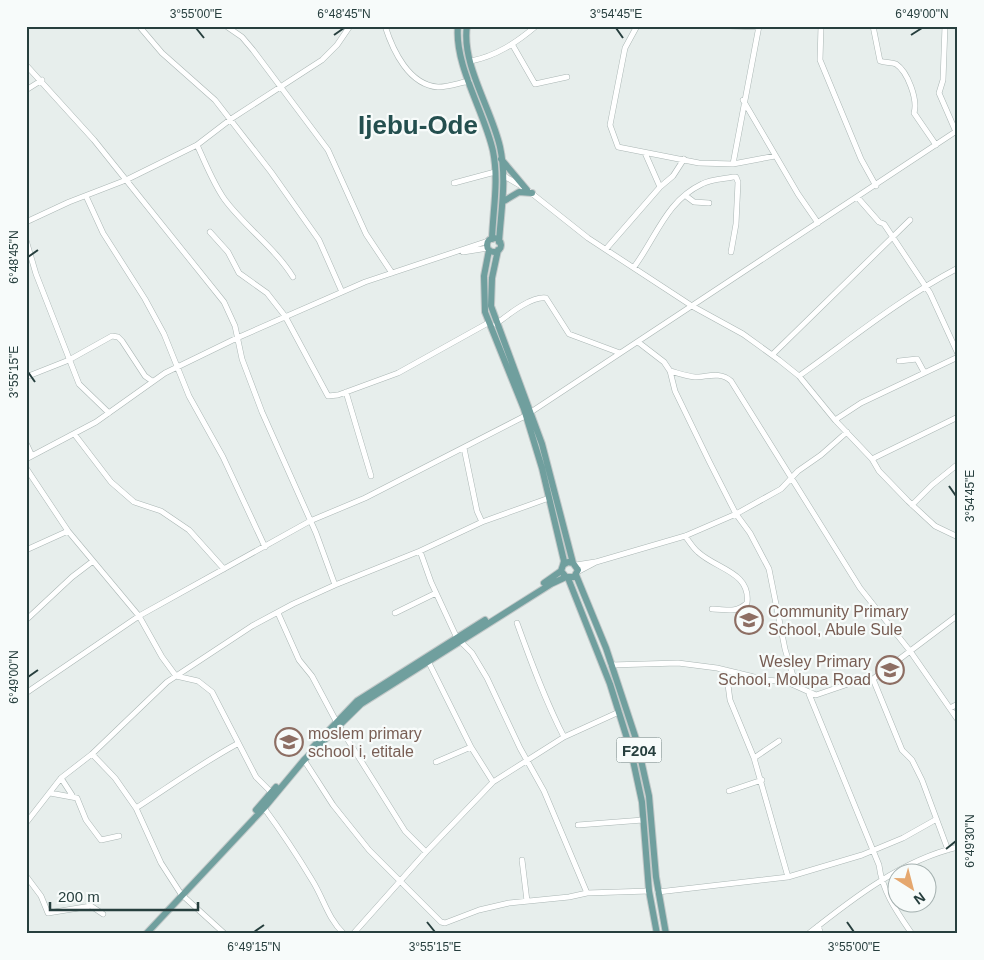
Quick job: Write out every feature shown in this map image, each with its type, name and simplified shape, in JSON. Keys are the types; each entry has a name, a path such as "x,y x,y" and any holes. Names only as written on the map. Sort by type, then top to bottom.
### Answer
{"main road":[{"name":"F204","path":"458,26 458,39 469,81 490,140 495,172 496,194 484,284 484,306 488,323 546,457 576,574 628,709 646,778 658,892 666,934"},
{"name":"F204","path":"467,26 466,34 471,61 498,138 504,176 504,201 500,242 491,287 491,306 528,414 564,561 562,568 585,616 619,712 636,770 643,820 649,891 658,934"},
{"path":"501,158 530,191"},
{"path":"504,201 519,192 530,191"},
{"path":"498,250 492,252 489,244 500,242"},
{"path":"141,934 182,895 264,808 357,701 530,592 568,562 574,564"},
{"path":"151,932 271,792 338,724 368,698 428,661 458,638 576,574"}],"street":[{"path":"139,26 162,53 215,100 230,119 311,227 342,292"},
{"path":"226,26 242,36 328,150 366,234 392,273"},
{"path":"26,222 126,180 197,145 230,119 281,88 330,53 350,26"},
{"path":"385,26 401,59 415,79 421,83 444,87 469,81"},
{"path":"471,61 492,56 536,26"},
{"path":"637,26 625,48 610,125 618,147 699,163 733,164 775,156"},
{"path":"730,26 759,27 743,100 733,164"},
{"path":"822,26 820,60 861,159 876,186"},
{"path":"873,26 880,61 896,64 905,74 916,105 914,112 936,145"},
{"path":"26,693 139,616 310,521 365,498 528,414 957,131 940,93 943,80 945,26"},
{"path":"512,44 535,84 567,77"},
{"path":"26,66 42,80 217,292 235,326 242,359 262,412 310,521 335,585"},
{"path":"26,90 42,80"},
{"path":"743,100 775,156 818,223"},
{"path":"197,145 224,199 260,239 272,248 293,278"},
{"path":"644,153 660,187"},
{"path":"606,250 660,187 673,176 684,159"},
{"path":"454,182 495,172"},
{"path":"504,176 530,191 572,227 692,306 743,334 799,376 835,420 912,505 935,526 958,537"},
{"path":"634,267 644,254 662,220 686,196 704,183 736,177 738,182 737,210 731,252"},
{"path":"86,196 103,232 145,298 172,350 176,367 201,419 224,457 265,547"},
{"path":"686,196 694,202 709,204"},
{"path":"835,420 861,403 958,355 936,304 925,286 884,224 879,222 858,198"},
{"path":"772,355 910,220"},
{"path":"210,232 228,252 239,274 267,293 285,316 328,396 346,392 398,373 488,323"},
{"path":"26,240 36,274 79,384 109,413"},
{"path":"26,443 29,458 75,435 109,413 152,381 176,367 237,338 342,292 392,273 489,244"},
{"path":"799,376 925,286 958,268"},
{"path":"496,324 527,304 541,298 546,298 569,334 620,353"},
{"path":"26,377 69,360 112,336 118,337 145,376 152,381"},
{"path":"638,342 664,362 670,371 685,412 736,514 750,533 769,569 785,649 796,686"},
{"path":"899,362 917,359 924,372"},
{"path":"670,371 694,377 716,375 726,377 735,386 761,431 793,478 798,491 860,588 910,651 958,720"},
{"path":"346,392 371,476"},
{"path":"872,459 958,417"},
{"path":"574,564 596,562 685,536 736,514 780,489 798,471 821,455 847,432"},
{"path":"75,435 111,482 134,502 161,511 189,530 224,569"},
{"path":"464,448 475,502 482,522"},
{"path":"912,505 932,484 958,464"},
{"path":"26,468 68,531 120,590 139,616 162,657 176,676 198,681 212,692 256,777 271,792"},
{"path":"26,823 61,778 92,754 167,682 252,626 335,585 420,551 482,522 549,498"},
{"path":"26,550 68,531"},
{"path":"685,536 698,552 741,579 746,587 746,603 740,610 712,609"},
{"path":"420,551 436,592 458,638 478,663 544,791 587,893"},
{"path":"26,620 72,577 93,561"},
{"path":"576,574 596,562"},
{"path":"395,613 436,592"},
{"path":"278,613 299,660 312,676 338,724 405,831 426,852"},
{"path":"611,665 678,663 726,670 796,686 809,694 825,693 857,681 873,679 958,615"},
{"path":"517,624 526,642 535,678 564,736"},
{"path":"428,661 471,747 493,782"},
{"path":"726,670 730,700 762,780 788,877"},
{"path":"873,679 902,750 912,760 922,780 934,810 935,820 948,850"},
{"path":"809,694 880,865 881,883 898,915 912,934"},
{"path":"950,708 958,704"},
{"path":"357,932 399,881 493,782 564,736 619,712"},
{"path":"754,758 779,741"},
{"path":"136,808 176,783 197,766 238,744"},
{"path":"436,762 471,747"},
{"path":"92,754 115,778 136,808 161,863 182,895 225,934"},
{"path":"304,760 333,805 369,850 441,922 445,923 495,906 527,901 569,898 587,893 649,891"},
{"path":"61,778 72,795 77,798 86,820 101,840 119,836"},
{"path":"729,791 762,780"},
{"path":"50,793 72,795"},
{"path":"264,808 313,881 323,905 344,934"},
{"path":"578,825 643,820"},
{"path":"658,892 788,877 873,850 935,820"},
{"path":"808,934 909,865 958,848"},
{"path":"522,860 527,901"},
{"path":"26,876 41,896 48,913 91,906 104,914"},
{"path":"818,926 821,934"}],"place":[{"name":"Community Primary School, Abule Sule","path":"749,620"},
{"name":"Wesley Primary School, Molupa Road","path":"890,670"},
{"name":"moslem primary school i, etitale","path":"289,742"}],"district":[{"name":"Ijebu-Ode","path":"418,125"}]}
